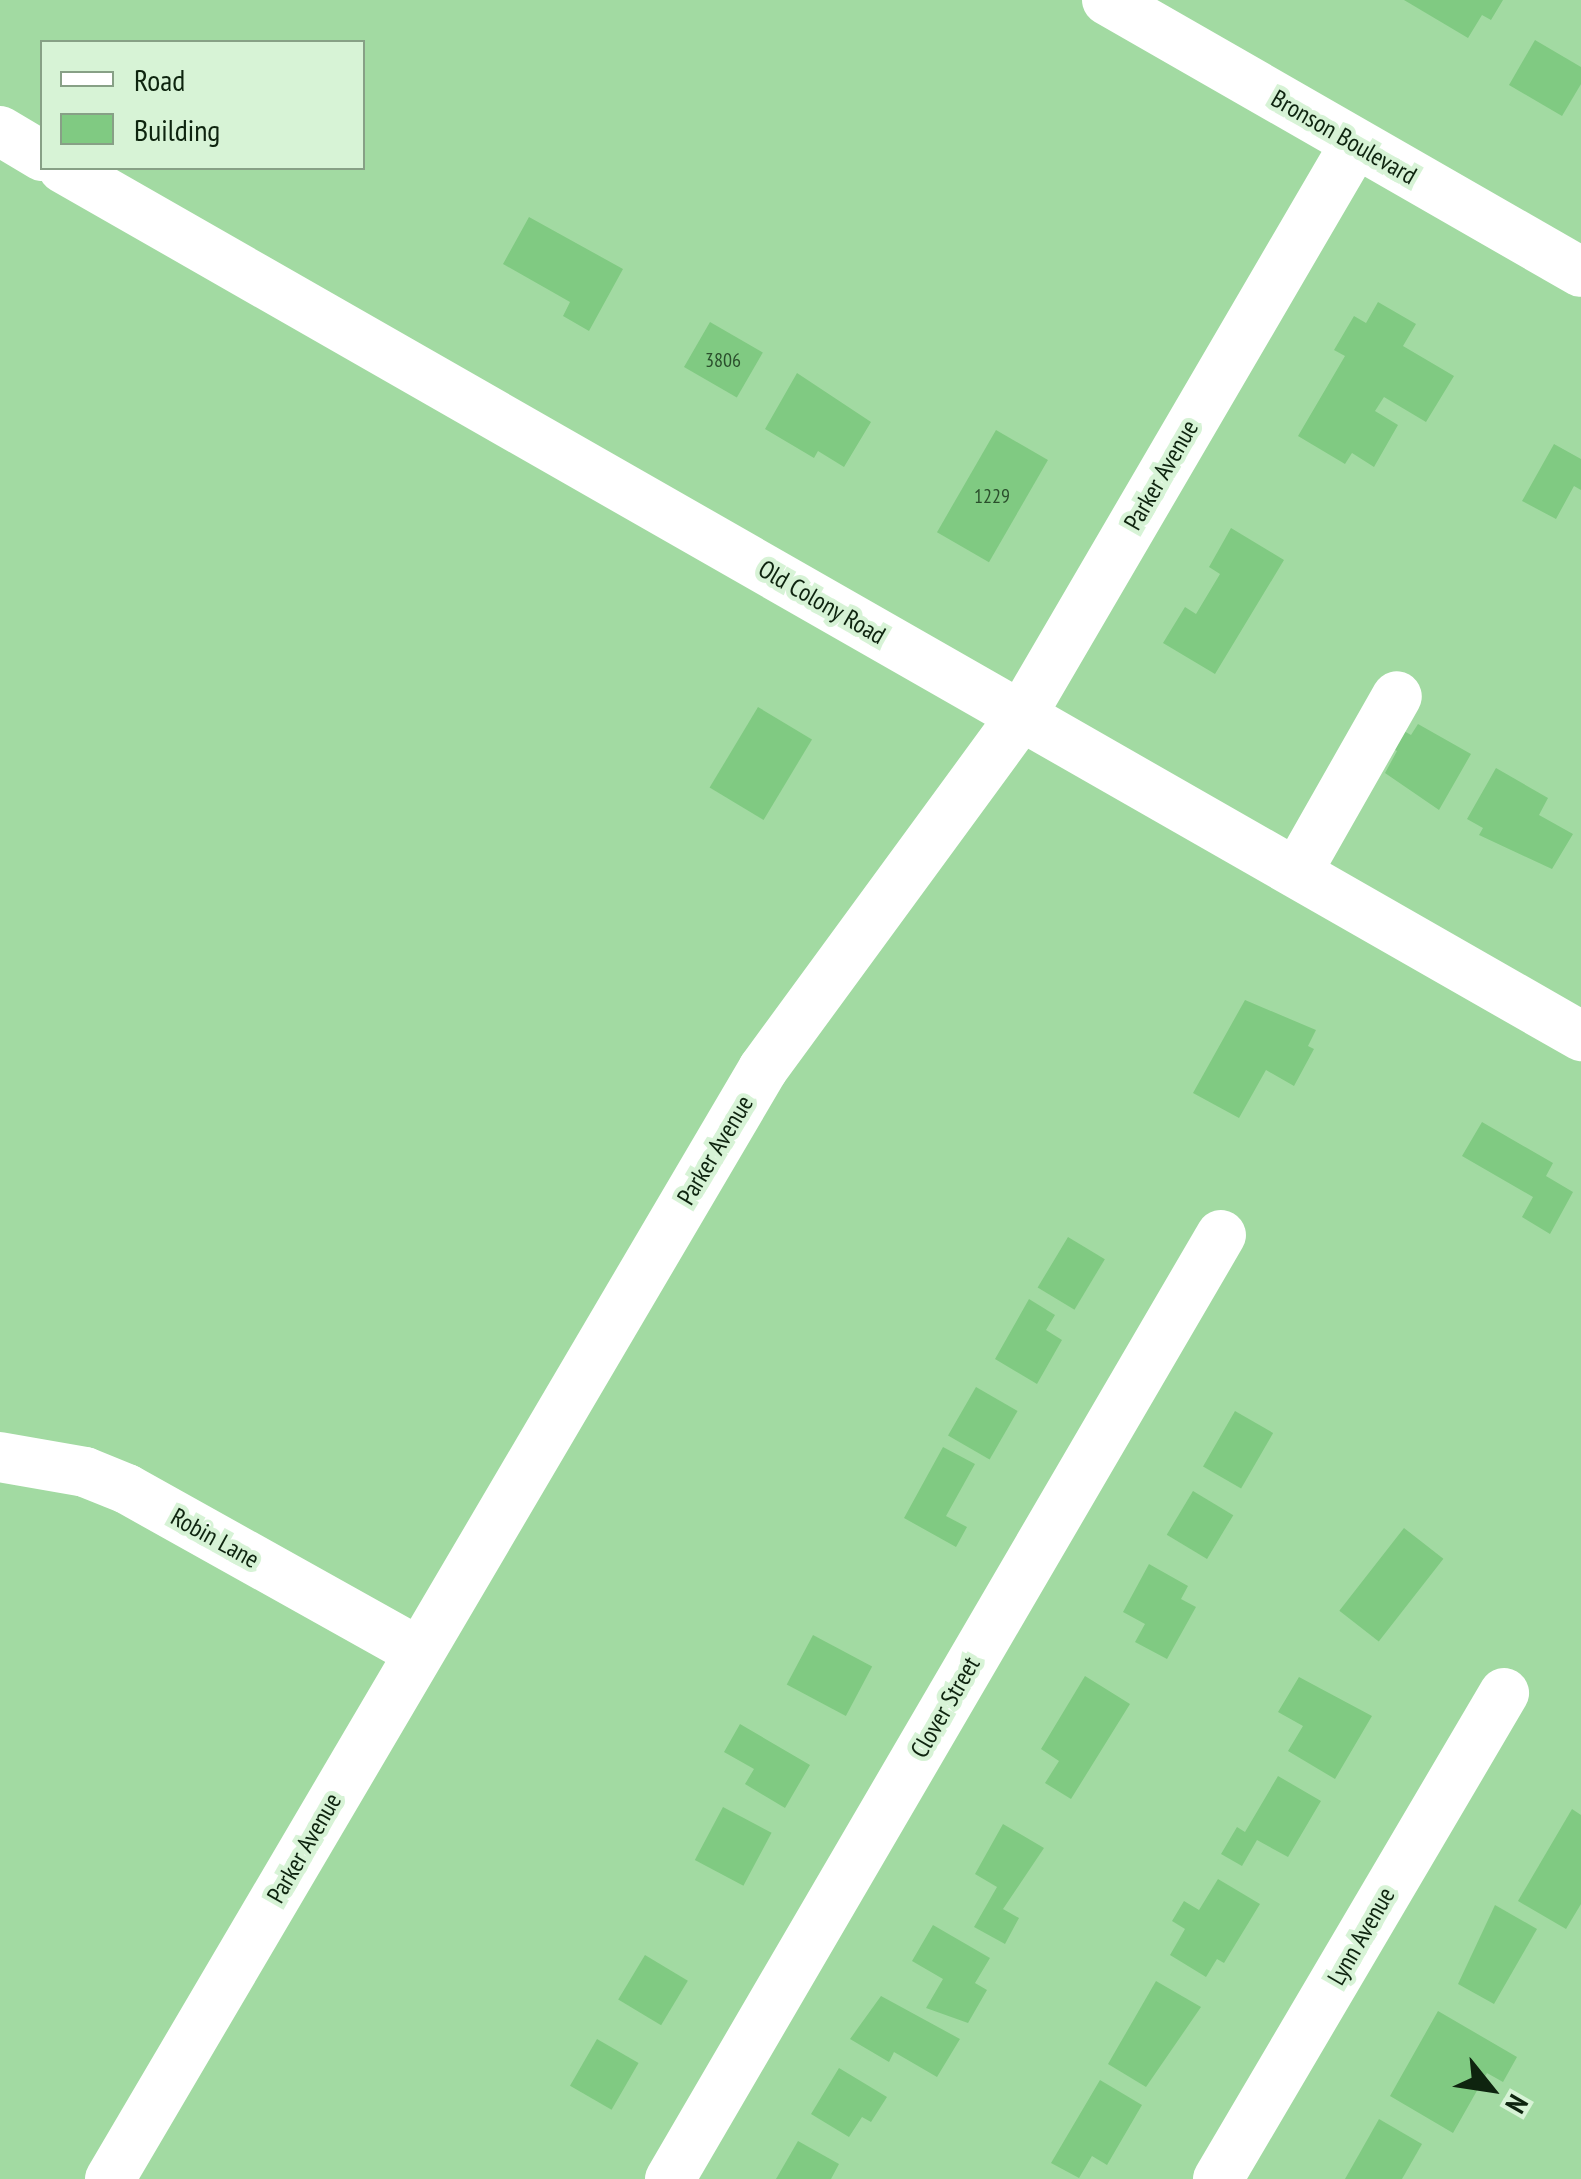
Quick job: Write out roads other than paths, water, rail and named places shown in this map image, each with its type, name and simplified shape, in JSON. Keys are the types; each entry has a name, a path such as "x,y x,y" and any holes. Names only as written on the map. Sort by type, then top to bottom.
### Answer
{"street":[{"name":"Bronson Boulevard","path":"1107,0 1581,272"},
{"path":"0,131 40,155"},
{"name":"Parker Avenue","path":"110,2179 763,1069 1021,716 1355,144"},
{"name":"Old Colony Road","path":"66,170 1581,1036"},
{"path":"1296,872 1397,696"},
{"name":"Clover Street","path":"670,2179 1220,1235"},
{"name":"Robin Lane","path":"0,1457 85,1472 127,1489 419,1652"},
{"name":"Lynn Avenue","path":"1218,2179 1504,1693"}]}
